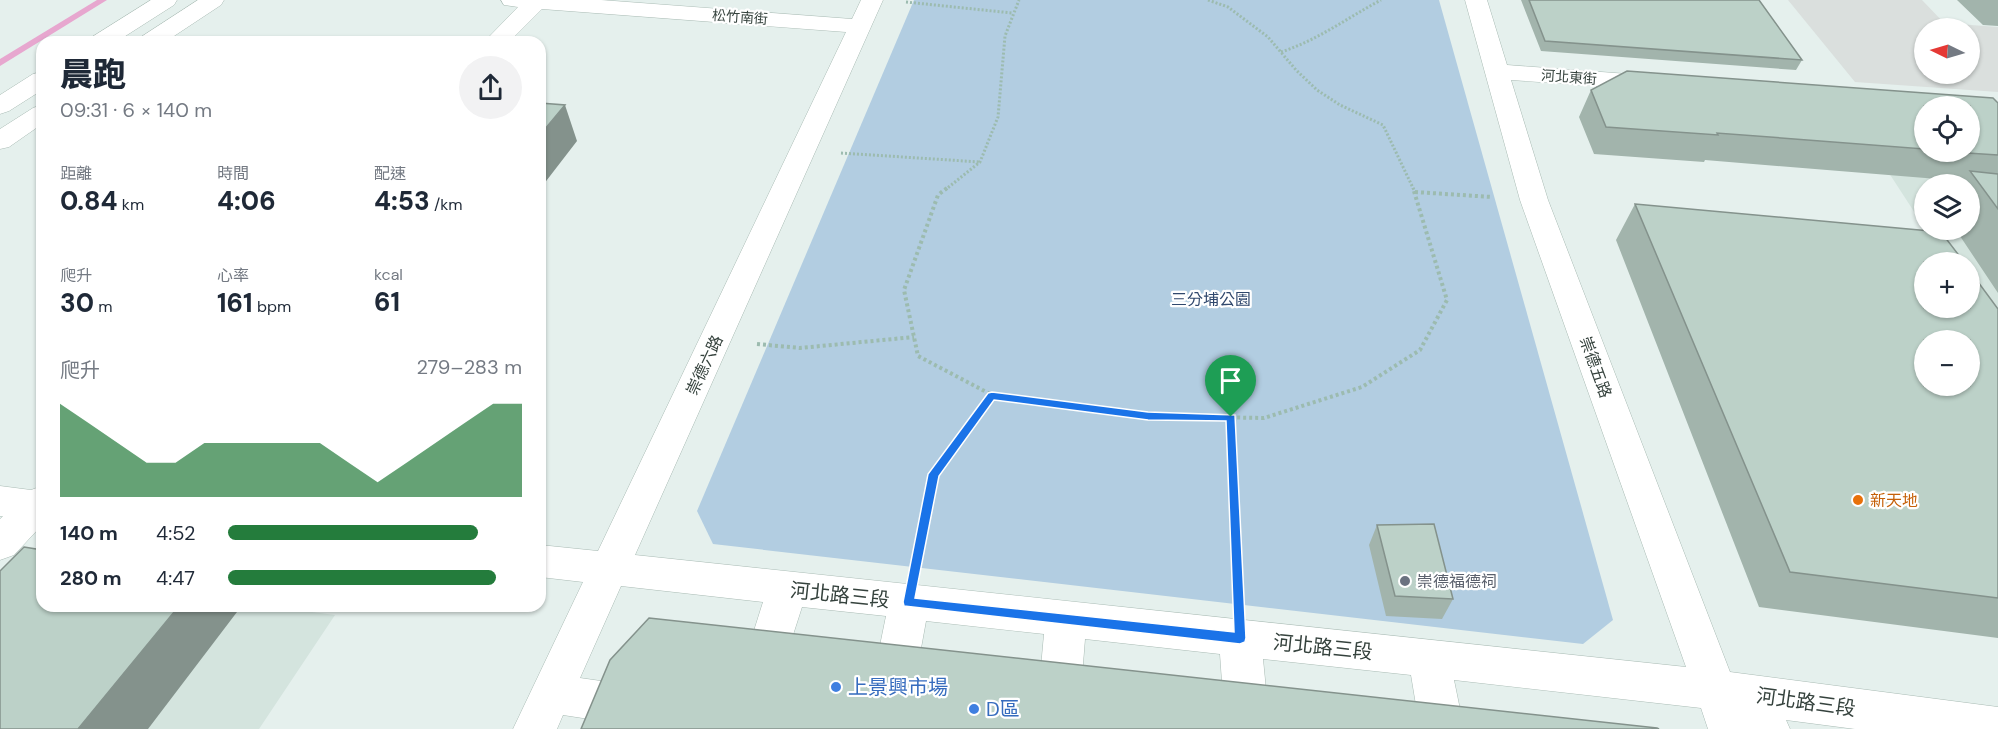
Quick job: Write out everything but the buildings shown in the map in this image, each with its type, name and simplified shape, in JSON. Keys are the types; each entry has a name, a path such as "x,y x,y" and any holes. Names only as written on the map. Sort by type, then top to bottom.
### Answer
{"street":[{"path":"109,36 166,0"},
{"path":"158,36 213,0"},
{"name":"松竹南街","path":"512,0 867,13"},
{"name":"崇德五路","path":"1476,0 1534,200 1730,729"},
{"path":"502,36 536,2"},
{"name":"崇德六路","path":"544,711 867,13"},
{"name":"河北東街","path":"1498,72 1679,85"},
{"path":"0,106 36,83"},
{"path":"0,141 36,117"},
{"path":"0,501 36,504"},
{"path":"0,544 36,508"},
{"name":"河北路三段","path":"546,562 1715,690 1998,728"},
{"path":"767,656 787,589"},
{"path":"896,670 909,602"},
{"path":"1060,689 1066,619"},
{"path":"1240,638 1246,710"},
{"path":"1429,659 1442,729"},
{"path":"1715,690 1768,729"},
{"path":"544,711 615,703"}],"path":[{"path":"1019,0 1012,13 1005,36 998,117 980,162 938,195 904,290 918,356 992,396 1148,416 1263,418 1362,387 1420,350 1447,300 1415,192 1383,125 1349,110 1317,90 1268,37 1228,7 1208,0"},
{"path":"1281,51 1301,46 1381,0"},
{"path":"906,2 1012,13"},
{"path":"802,151 980,162"},
{"path":"1415,192 1534,200"},
{"path":"716,340 801,348 914,337"},
{"path":"909,602 934,474 992,396"},
{"path":"1231,417 1240,638"}],"shaded area":[{"path":"1788,0 1922,0 1939,18 1914,18 1914,84 1980,84 1980,26 1998,27 1998,92 1855,82"},
{"path":"1863,133 1914,149 1914,162 1980,162 1980,150 1998,146 1998,338 1980,310 1980,252 1941,252 1933,240 1980,240 1980,174 1914,174 1914,212"},
{"path":"40,612 312,612 335,615 259,729 0,729"}],"green space":[{"name":"三分埔公園","path":"914,0 1439,0 1613,620 1583,644 713,544 697,511"}],"waterway":[{"path":"44,36 103,0"},
{"path":"0,63 36,41"}],"place":[{"name":"新天地","path":"1858,500"},
{"name":"崇德福德祠","path":"1405,581"},
{"name":"上景興市場","path":"836,687"},
{"name":"D區","path":"974,709"}],"route":[{"path":"992,396 1148,416 1231,417 1240,638 909,602 934,474 992,396"}]}
